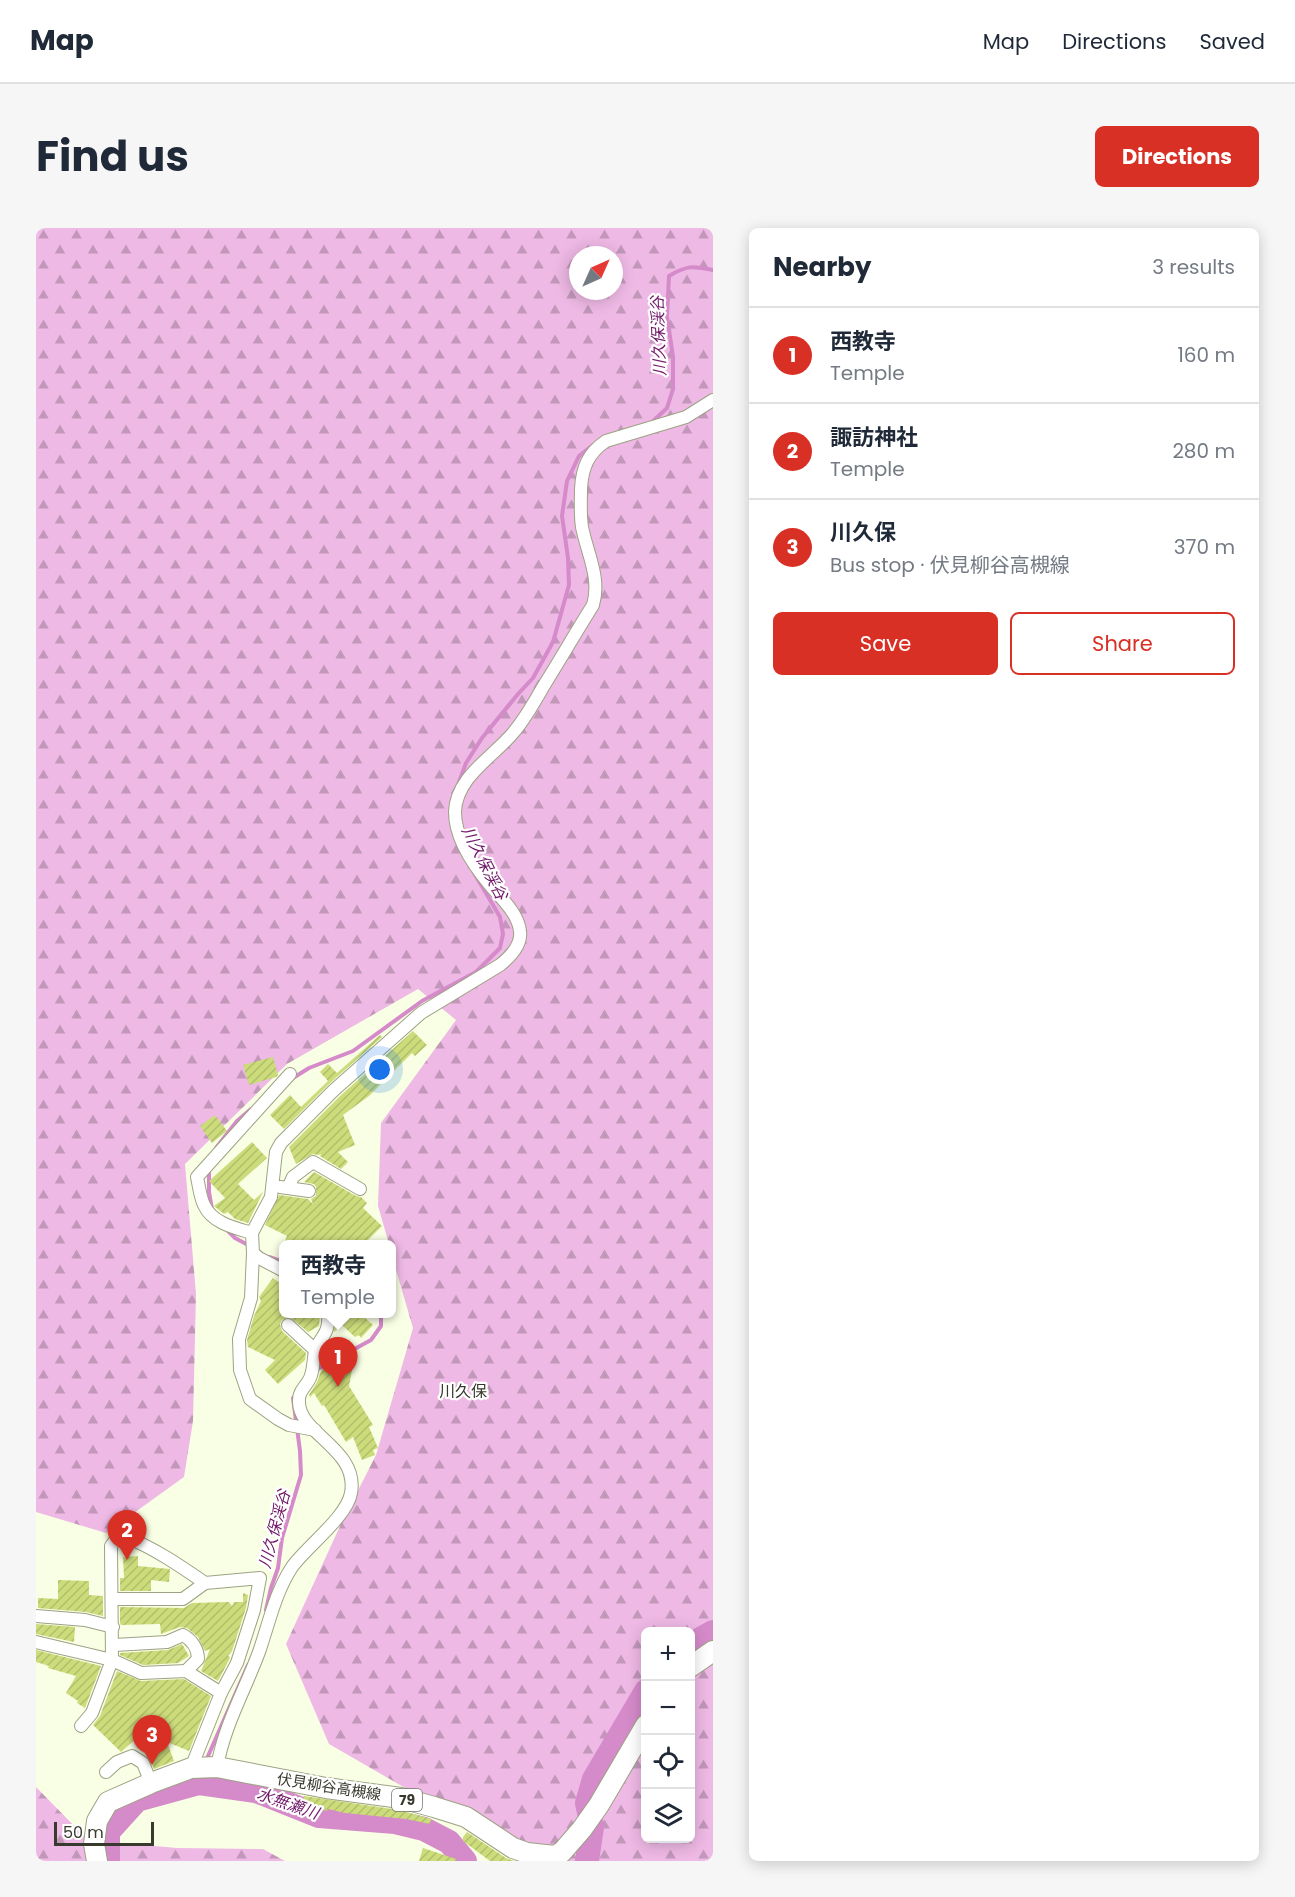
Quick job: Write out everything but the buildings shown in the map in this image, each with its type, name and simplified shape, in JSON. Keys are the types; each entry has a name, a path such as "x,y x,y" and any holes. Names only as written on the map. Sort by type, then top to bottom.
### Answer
{"main road":[{"path":"695,1664 713,1651"},
{"name":"伏見柳谷高槻線","path":"204,1767 401,1798 466,1816 513,1848 527,1853 555,1856 562,1852 582,1829 599,1805 641,1732"},
{"path":"97,1861 94,1844 97,1821 108,1802 151,1783 204,1767"}],"street":[{"path":"315,1430 289,1425 250,1399 240,1370 239,1339 251,1298 252,1233 271,1197 276,1152 281,1143 311,1112 421,1013 500,965 511,955 520,932 516,919 475,865 457,829 455,813 457,798 466,780 519,726 593,605 596,580 582,526 580,504 583,470 588,458 595,448 606,441 686,417 713,400"},
{"path":"252,1233 214,1218 204,1205 197,1177 290,1074"},
{"path":"288,1188 293,1177 314,1162 360,1189"},
{"path":"273,1186 309,1191"},
{"path":"253,1253 279,1268"},
{"path":"204,1767 221,1746 277,1595 292,1566 333,1522 347,1503 351,1492 349,1469 339,1454 306,1420 298,1404 299,1394 310,1378 315,1350 323,1338 329,1323 328,1318"},
{"path":"288,1324 315,1350"},
{"path":"81,1726 92,1713 112,1660 114,1645 111,1546 116,1539 124,1536 164,1555 205,1583"},
{"path":"112,1599 183,1599 205,1583 260,1578 254,1610 237,1663 221,1693 204,1767"},
{"path":"36,1616 85,1620 113,1627"},
{"path":"114,1645 167,1642 183,1635 198,1652 198,1659 186,1671"},
{"path":"36,1642 112,1660 141,1673 186,1671 221,1693"},
{"path":"237,1663 252,1667"},
{"path":"106,1772 117,1762 132,1756 143,1763 151,1783"}],"green space":[{"path":"36,228 713,228 713,1861 536,1861 516,1846 400,1785 329,1744 286,1644 340,1526 376,1455 413,1328 396,1270 396,1240 388,1240 378,1206 381,1123 456,1020 418,989 287,1064 185,1164 196,1294 193,1421 184,1477 106,1533 36,1512"},
{"path":"36,1787 88,1840 177,1848 263,1849 285,1861 36,1861"}],"waterway":[{"name":"川久保渓谷","path":"650,424 667,408 673,389 673,357 667,316 669,276 690,267 713,270"},
{"name":"川久保渓谷","path":"458,785 466,763 482,738 533,678 553,642 569,585 562,516 567,481 579,456 593,445"},
{"name":"川久保渓谷","path":"293,1078 309,1068 353,1051 422,1001 476,972 500,948 503,934 500,917 473,871"},
{"name":"川久保渓谷","path":"216,1148 237,1121 251,1109"},
{"name":"川久保渓谷","path":"209,1169 212,1209"},
{"name":"川久保渓谷","path":"227,1230 235,1238 250,1246"},
{"name":"川久保渓谷","path":"269,1257 279,1260"},
{"name":"川久保渓谷","path":"316,1370 371,1340 381,1326 381,1318"},
{"name":"川久保渓谷","path":"266,1610 278,1568 282,1538 301,1475 293,1398"},
{"name":"水無瀬川","path":"695,1642 713,1632"},
{"name":"川久保渓谷","path":"205,1763 248,1665"},
{"name":"水無瀬川","path":"587,1861 592,1827 587,1803 594,1779 641,1699"},
{"name":"川久保渓谷","path":"199,1783 202,1773"},
{"name":"水無瀬川","path":"108,1861 108,1832 137,1800 199,1783 256,1791 319,1816 395,1822 424,1829 449,1842 465,1861"}],"place":[{"name":"西教寺","path":"338,1387"},
{"name":"諏訪神社","path":"127,1560"},
{"name":"川久保","path":"152,1765"}],"district":[{"name":"川久保","path":"463,1391"}]}
